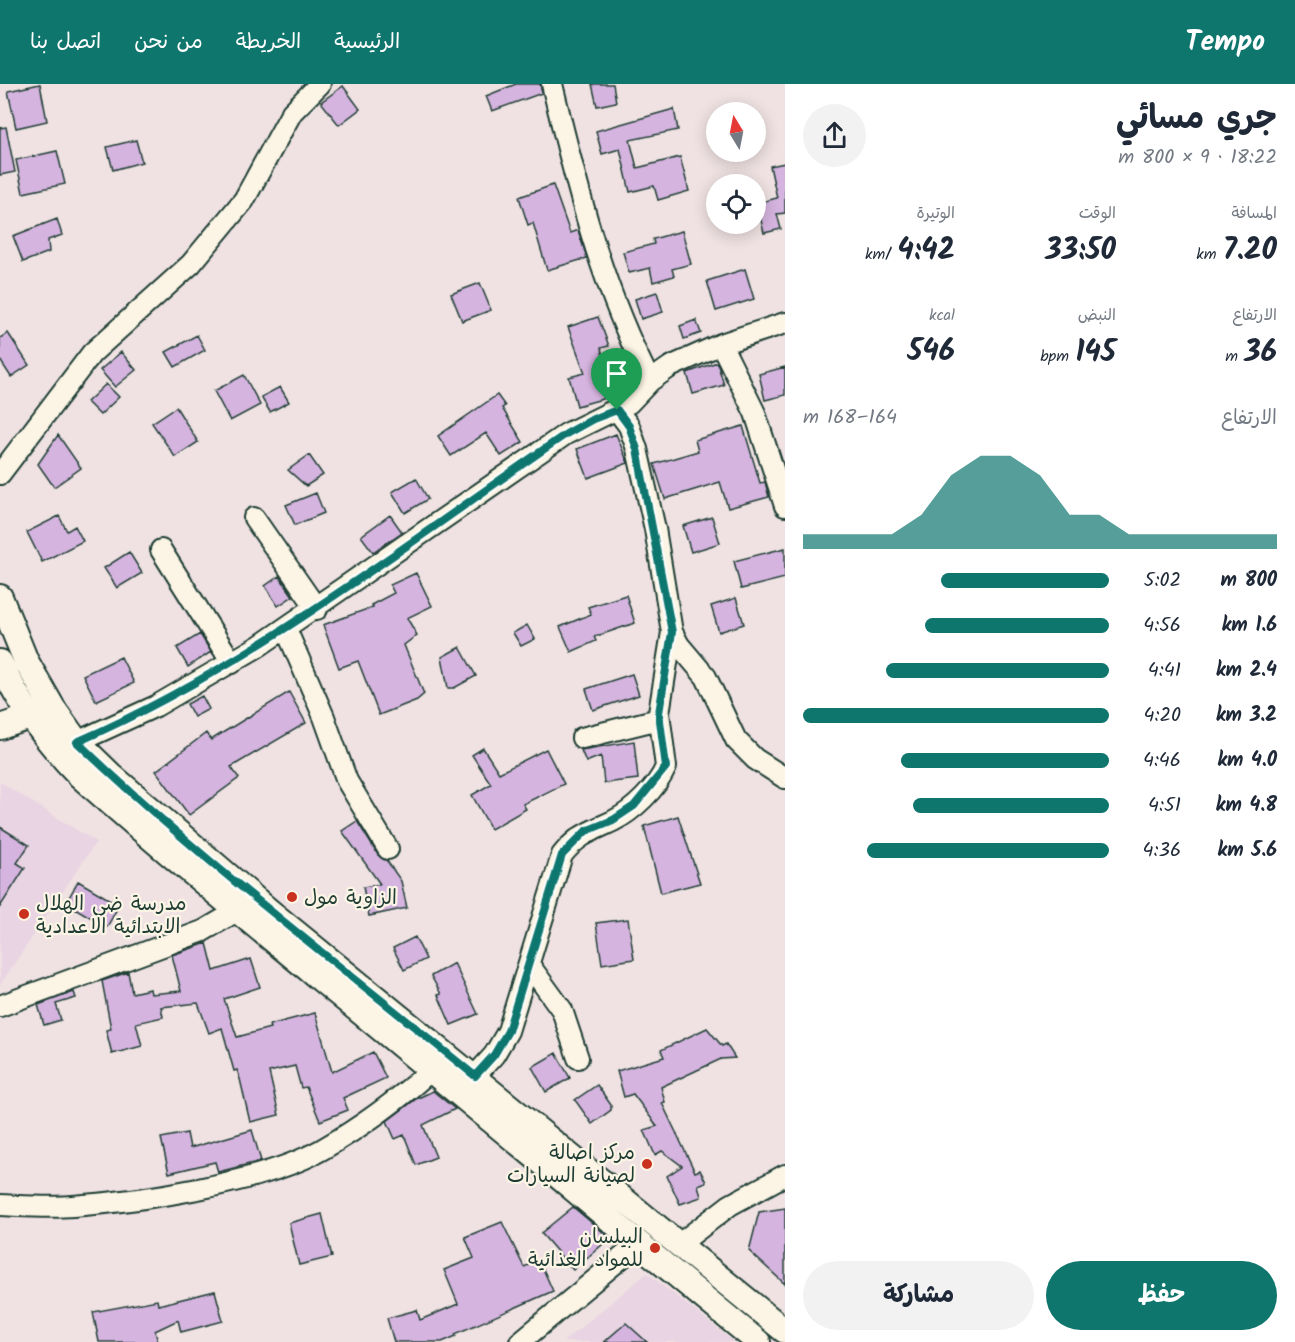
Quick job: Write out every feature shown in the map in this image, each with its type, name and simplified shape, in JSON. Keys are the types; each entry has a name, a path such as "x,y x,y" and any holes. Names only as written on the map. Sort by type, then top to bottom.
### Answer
{"main road":[{"path":"0,597 61,757 87,768 150,810 268,910 475,1076 785,1331"},
{"path":"0,662 43,713 77,742 87,768 237,911 758,1342"},
{"path":"0,727 43,713"}],"street":[{"path":"0,474 92,352 199,255 244,200 292,112 321,84"},
{"path":"552,84 580,198 599,257 624,330 650,381"},
{"path":"77,742 156,706 286,629 573,429 629,403 650,381 670,367 721,344 785,323"},
{"path":"721,344 759,423 785,507"},
{"path":"617,410 629,426 637,449 672,632 679,645 706,677 736,740 755,759 785,778"},
{"path":"254,518 317,609"},
{"path":"161,550 232,663"},
{"path":"286,629 347,781 388,849"},
{"path":"475,1076 506,1037 530,966 562,855 586,831 613,820 634,806 664,773 667,761 659,719 672,632"},
{"path":"582,738 659,719"},
{"path":"0,1006 153,948 203,932 237,911"},
{"path":"530,966 562,1010 578,1058"},
{"path":"0,1204 73,1206 220,1183 272,1170 320,1151 406,1093 431,1070"},
{"path":"678,1245 730,1205 785,1175"},
{"path":"520,1342 638,1245"}],"shaded area":[{"name":"مدرسة ضي الهلال الابتدائية الاعدادية","path":"0,782 96,842 0,985"},
{"path":"647,1273 734,1342 563,1342"}],"building":[{"path":"40,84 47,121 16,128 8,91"},
{"path":"516,84 540,84 542,93 492,111 486,96"},
{"path":"592,84 613,84 616,102 597,106"},
{"path":"343,86 360,109 339,125 321,102"},
{"path":"674,109 678,130 630,140 637,168 680,157 689,191 658,200 654,186 630,192 620,149 602,154 596,131"},
{"path":"6,127 15,172 0,175 0,128"},
{"path":"136,140 142,162 113,170 107,147"},
{"path":"57,151 65,184 23,193 16,160"},
{"path":"785,163 785,213 777,214 781,229 766,233 766,201 777,198 770,166"},
{"path":"553,185 570,233 578,230 587,258 547,270 533,223 528,225 519,197"},
{"path":"57,219 62,235 48,240 49,252 23,262 13,236"},
{"path":"682,231 691,264 672,269 674,276 653,282 650,268 629,273 623,252 654,244 653,239"},
{"path":"745,269 754,299 716,311 707,281"},
{"path":"480,283 491,310 462,321 451,294"},
{"path":"657,292 663,312 641,319 635,299"},
{"path":"598,317 609,346 601,348 613,396 577,406 569,377 585,373 568,327"},
{"path":"696,320 701,333 684,339 680,326"},
{"path":"8,333 29,365 11,377 0,360 0,338"},
{"path":"197,335 205,350 175,367 166,352"},
{"path":"121,352 136,370 115,387 100,370"},
{"path":"717,362 724,385 693,394 687,373"},
{"path":"785,367 785,395 765,400 759,374"},
{"path":"244,375 260,405 230,421 214,391"},
{"path":"106,384 119,397 100,415 87,402"},
{"path":"280,387 289,402 270,412 261,397"},
{"path":"497,395 505,406 502,408 523,442 501,456 486,433 451,456 438,436"},
{"path":"176,407 198,442 175,457 152,423"},
{"path":"743,426 760,483 765,482 769,497 728,508 720,482 665,499 654,464 698,451 695,440"},
{"path":"616,434 628,463 588,478 577,449"},
{"path":"58,435 81,468 54,487 38,464"},
{"path":"309,455 323,475 306,486 288,470"},
{"path":"416,478 428,499 405,513 392,492"},
{"path":"316,493 324,513 295,525 286,505"},
{"path":"390,515 402,532 373,552 361,536"},
{"path":"59,516 67,531 75,526 83,541 42,562 27,532"},
{"path":"712,517 720,543 691,552 683,526"},
{"path":"785,548 785,578 741,589 734,561"},
{"path":"129,552 142,573 117,588 104,568"},
{"path":"416,573 432,606 407,618 417,635 404,645 424,694 417,700 379,715 358,661 339,668 323,625 373,607 371,605 394,593 390,585"},
{"path":"279,576 293,596 278,606 265,586"},
{"path":"626,595 635,623 594,637 596,641 571,652 560,627 591,614 588,607"},
{"path":"736,598 744,624 719,632 711,606"},
{"path":"527,625 535,639 521,646 513,633"},
{"path":"200,634 211,652 188,667 177,648"},
{"path":"460,647 476,676 454,688 448,688 442,657"},
{"path":"121,657 134,683 96,701 83,675"},
{"path":"632,674 639,695 593,710 586,689"},
{"path":"289,692 306,723 231,767 239,778 189,815 156,771 206,733 211,740"},
{"path":"202,696 209,709 194,717 187,704"},
{"path":"634,741 638,779 604,783 601,756 586,762 581,750"},
{"path":"483,748 499,773 546,749 564,784 523,804 526,809 491,829 472,795 491,784 472,755"},
{"path":"678,816 700,883 661,893 644,826"},
{"path":"357,821 378,855 387,861 401,881 407,908 369,916 363,887 380,884 342,831"},
{"path":"0,827 29,845 17,863 25,868 0,907"},
{"path":"78,881 119,905 107,927 66,903"},
{"path":"628,919 634,959 602,964 596,923"},
{"path":"415,937 426,959 404,970 393,948"},
{"path":"207,943 214,971 251,959 260,987 224,999 237,1037 270,1028 269,1025 315,1013 332,1072 373,1052 386,1078 343,1098 348,1110 320,1121 306,1087 301,1088 295,1066 269,1072 279,1115 250,1122 240,1079 237,1070 234,1071 222,1028 209,1033 198,1003 161,1007 163,1017 136,1023 142,1046 112,1054 106,1030 111,1029 102,981 128,972 132,993 150,989 151,994 181,991 172,955"},
{"path":"454,963 478,1014 451,1025 438,995 441,994 431,976"},
{"path":"74,992 76,998 56,1004 61,1020 44,1025 38,1005"},
{"path":"707,1028 722,1046 726,1044 735,1058 721,1059 661,1087 665,1102 662,1103 695,1172 700,1170 706,1182 698,1185 701,1197 680,1204 667,1176 682,1166 662,1151 655,1155 644,1130 657,1126 633,1094 624,1097 617,1071 664,1057 661,1050"},
{"path":"556,1053 570,1078 546,1092 532,1067"},
{"path":"597,1085 611,1105 611,1110 592,1124 575,1100"},
{"path":"433,1091 455,1109 423,1125 436,1157 416,1165 404,1135 395,1139 387,1121 416,1099"},
{"path":"252,1130 261,1161 218,1172 215,1162 169,1173 161,1138 187,1133 190,1148"},
{"path":"573,1207 610,1238 573,1270 541,1233"},
{"path":"785,1208 785,1284 749,1251 759,1212"},
{"path":"322,1214 332,1257 299,1265 289,1223"},
{"path":"502,1222 524,1267 539,1260 553,1291 455,1334 456,1336 442,1342 394,1342 387,1318 417,1310 420,1320 458,1304 444,1270 474,1258 465,1237"},
{"path":"215,1291 223,1321 181,1332 178,1320 155,1331 158,1342 99,1342 93,1312 157,1300 158,1305"},
{"path":"626,1323 647,1342 604,1342"}],"place":[{"name":"الزاوية مول","path":"292,897"},
{"name":"مدرسة ضي الهلال الابتدائية الاعدادية","path":"24,914"},
{"name":"مركز اصالة لصيانة السيارات","path":"647,1164"},
{"name":"البيلسان للمواد الغذائية","path":"655,1248"}],"route":[{"path":"617,410 629,426 637,449 655,529 672,632 659,706 660,726 667,754 666,767 660,778 634,806 613,820 586,831 562,855 508,1031 494,1055 475,1076 268,910 150,810 77,742 156,706 232,663 317,609 392,554 579,425 617,410"}]}
